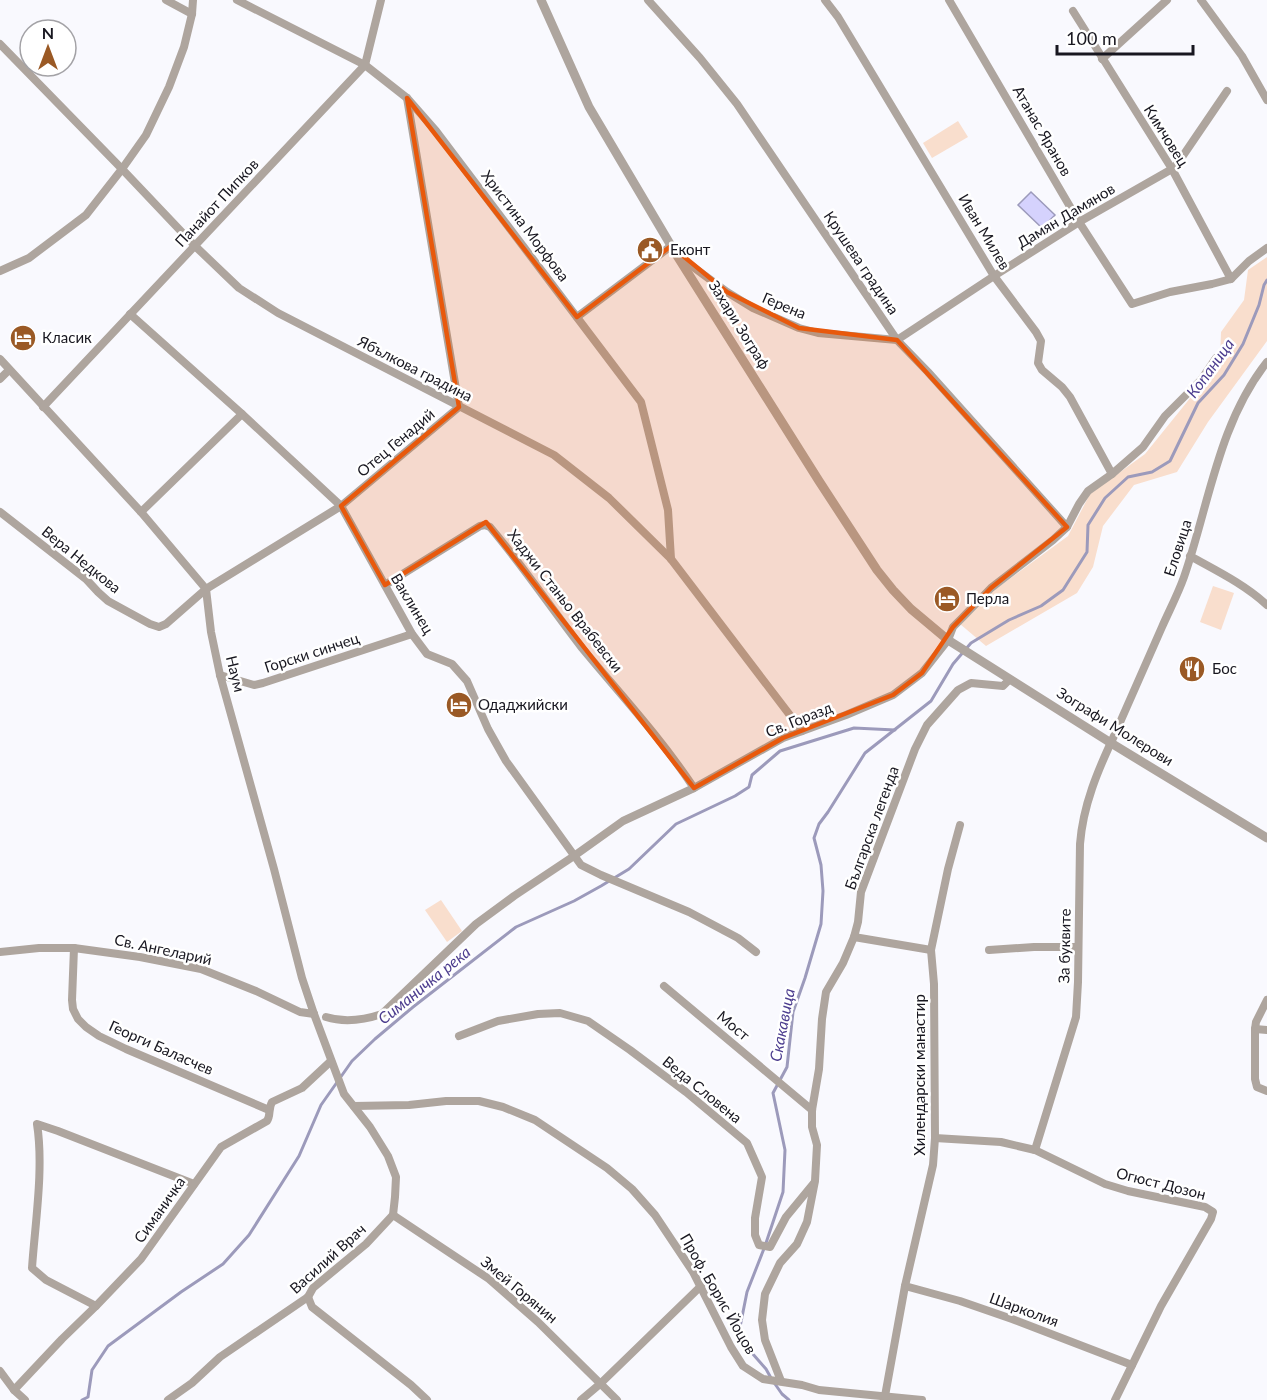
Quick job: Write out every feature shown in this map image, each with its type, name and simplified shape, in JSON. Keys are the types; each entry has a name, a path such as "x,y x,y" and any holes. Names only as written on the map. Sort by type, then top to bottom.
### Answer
{"street":[{"path":"166,0 192,14"},
{"path":"0,271 29,258 86,215 122,169 146,135 169,87 184,47 193,0"},
{"name":"Христина Морфова","path":"237,0 365,65 407,98 436,131 641,402 668,510 671,560"},
{"name":"Панайот Пипков","path":"43,407 365,65 381,0"},
{"name":"Захари Зограф","path":"541,0 589,107 674,250 819,482 877,570 893,590 911,609 952,643"},
{"name":"Крушева градина","path":"648,0 737,104 897,340 1067,528"},
{"name":"Иван Милев","path":"825,0 838,17 994,276 1036,332 1041,341 1038,363 1042,370 1070,397 1113,474"},
{"name":"Атанас Яранов","path":"949,0 1079,222 1132,304 1170,292 1232,279"},
{"path":"1102,59 1167,0"},
{"path":"1201,0 1242,56 1267,100"},
{"name":"Кимчовец","path":"1072,11 1172,169 1232,279"},
{"name":"Ябълкова градина","path":"0,45 195,246 239,288 278,313 554,455 609,498 671,560 802,731"},
{"name":"Дамян Дамянов","path":"897,340 1079,222 1172,169 1227,92"},
{"path":"407,98 459,407"},
{"path":"1232,279 1249,261 1267,248"},
{"path":"577,317 674,250"},
{"name":"Герена","path":"674,250 727,292 753,308 799,328 818,333 897,340"},
{"name":"Ваклинец","path":"130,314 341,506 412,634 427,654 452,664 467,681 488,729 506,761 581,865 689,912 738,938 756,952"},
{"name":"Св. Горазд","path":"326,1017 337,1020 367,1019 382,1014 476,924 623,821 694,788 783,738 893,695 922,673 952,643 953,627 991,588 1067,528 1088,491 1113,474 1143,447 1165,416 1201,380 1216,358"},
{"path":"0,359 141,512 206,589"},
{"name":"Еловица","path":"1111,742 1184,578 1226,435 1236,411 1267,362"},
{"path":"0,379 9,370"},
{"name":"Отец Генадий","path":"206,589 341,506 459,407"},
{"path":"141,512 242,414"},
{"name":"Вера Недкова","path":"0,512 86,579 108,601 150,624 159,627 166,624 206,589"},
{"name":"Хаджи Станьо Врабевски","path":"385,585 480,526 490,527 618,693 675,759 694,788"},
{"path":"1190,556 1232,578 1267,605"},
{"name":"Наум","path":"206,589 220,675 302,978 344,1094 354,1106"},
{"name":"Горски синчец","path":"220,675 254,684 263,683 412,634"},
{"name":"Зографи Молерови","path":"952,643 1267,838"},
{"name":"Българска легенда","path":"781,1381 765,1340 762,1320 765,1294 780,1263 797,1244 807,1222 815,1181 817,1145 812,1126 812,1110 820,1059 826,992 854,938 861,891 915,749 927,725 958,690 971,683 1003,686 1009,680"},
{"name":"За буквите","path":"1035,1150 1076,1017 1082,823 1097,773 1111,742"},
{"name":"Хилендарски манастир","path":"885,1396 905,1286 933,1165 935,1138 934,984 931,950 960,825"},
{"path":"854,938 931,950"},
{"path":"989,950 1078,947"},
{"name":"Св. Ангеларий","path":"0,951 74,948 140,957 201,969 300,1012 314,1014"},
{"name":"Георги Баласчев","path":"74,948 73,1010 86,1027 126,1049 269,1110"},
{"name":"Мост","path":"664,986 812,1110"},
{"path":"1267,1000 1255,1029 1255,1078 1257,1087 1267,1091"},
{"name":"Веда Словена","path":"459,1036 498,1021 538,1014 560,1013 588,1021 630,1050 686,1092 747,1143 762,1177 755,1218 755,1235 759,1245 770,1247 786,1217 815,1181"},
{"path":"1255,1029 1267,1030"},
{"name":"Симаничка","path":"14,1390 141,1259 221,1147 267,1121 272,1102 302,1088 331,1061"},
{"name":"Проф. Борис Йоцов","path":"354,1106 479,1101 503,1107 535,1120 607,1168 655,1215 701,1286 743,1366 763,1379 819,1390 922,1400"},
{"path":"354,1106 370,1126 388,1156 396,1177 393,1215"},
{"path":"96,1306 46,1280 32,1268 38,1179 37,1124 194,1184"},
{"name":"Огюст Дозон","path":"935,1138 1001,1142 1035,1150 1105,1184 1205,1207 1213,1212 1161,1306 1115,1400"},
{"name":"Василий Врач","path":"168,1400 192,1383 220,1357 308,1297 313,1288 366,1245 393,1215"},
{"name":"Змей Горянин","path":"393,1215 489,1279 538,1322 616,1400"},
{"path":"581,1400 701,1286"},
{"name":"Шарколия","path":"905,1286 960,1301 1132,1365"},
{"path":"308,1297 312,1307 427,1400"},
{"path":"0,1371 14,1390 25,1400"},
{"path":"819,1390 819,1400"}],"highlighted area":[{"path":"407,98 577,317 671,246 727,292 799,328 897,340 1067,527 991,588 953,627 922,673 893,695 783,738 694,788 486,522 385,585 341,506 459,407"}],"shaded area":[{"path":"958,121 968,137 932,158 923,143"},
{"path":"1267,257 1267,341 1208,422 1177,472 1134,485 1103,526 1093,567 1077,593 986,646 960,624 993,591 1068,536 1090,494 1145,454 1220,361 1221,332 1244,300 1248,270"},
{"path":"1213,586 1234,593 1221,630 1200,622"},
{"path":"441,900 462,931 447,942 425,910"}],"water":[{"path":"1031,192 1055,215 1042,228 1018,205"}],"waterway":[{"name":"Скакавица","path":"771,1378 738,1337 747,1292 783,1192 785,1150 773,1093 787,1067 793,1012 821,924 823,891 821,865 814,838 819,824 865,753 931,701 953,664 971,643 1009,620 1041,606 1063,590 1087,552 1088,525 1105,498 1128,477 1152,472 1170,461 1198,403 1224,375 1243,344 1267,280"},
{"name":"Симаничка река","path":"82,1400 88,1397 92,1370 108,1346 223,1264 249,1235 299,1156 321,1105 352,1061 413,1007 516,927 601,886 629,869 676,824 749,787 752,775 780,751 854,728 895,730"},
{"name":"Скакавица","path":"775,1384 789,1400"}],"place":[{"name":"Еконт","path":"650,250"},
{"name":"Класик","path":"23,338"},
{"name":"Перла","path":"947,599"},
{"name":"Бос","path":"1192,669"},
{"name":"Одаджийски","path":"459,705"}],"water label":[{"name":"Копаница","path":"1210,368"}]}
